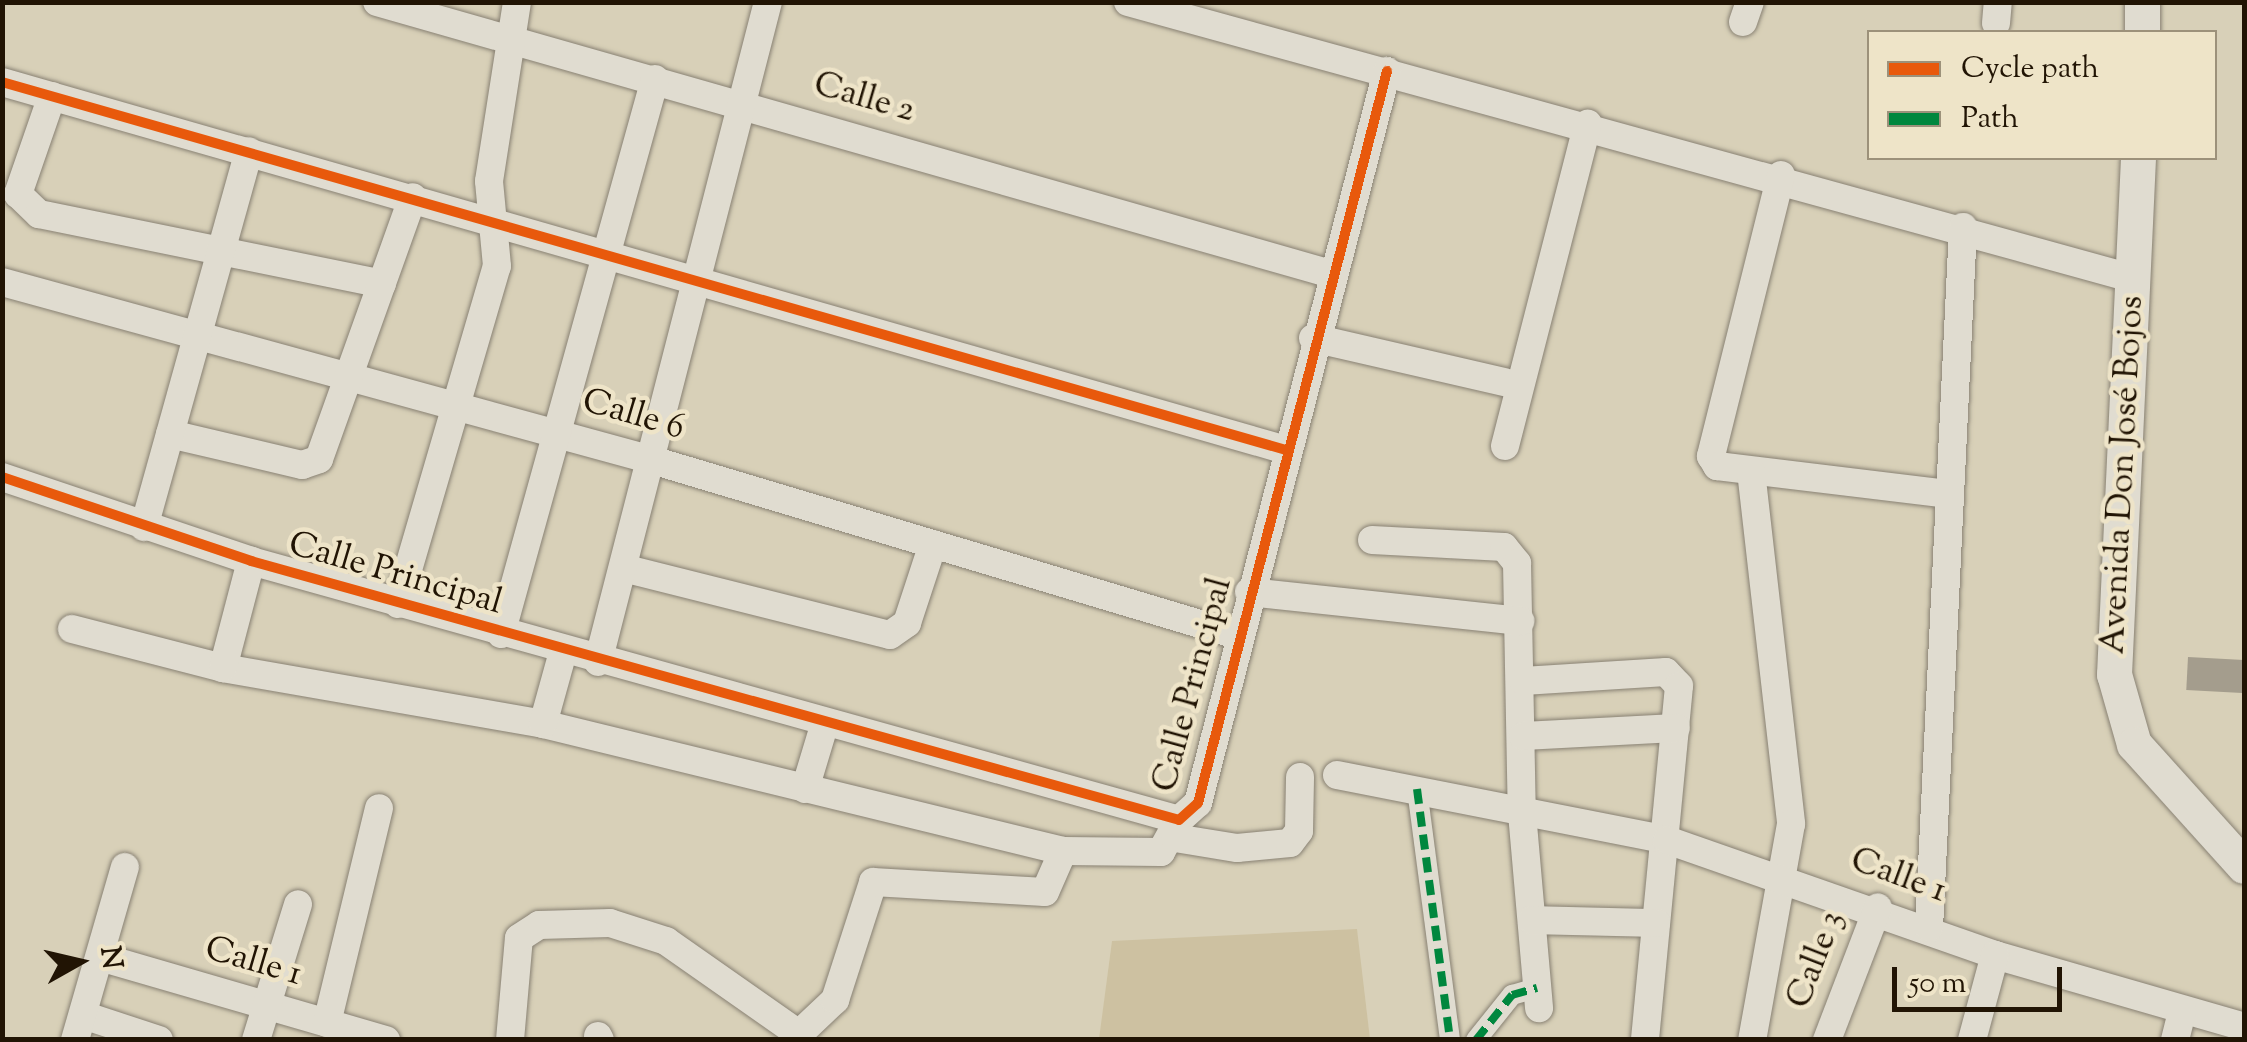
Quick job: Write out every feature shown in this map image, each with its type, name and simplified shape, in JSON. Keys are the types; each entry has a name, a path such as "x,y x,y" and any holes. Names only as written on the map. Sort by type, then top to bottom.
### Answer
{"street":[{"name":"Calle 2","path":"377,2 746,104 1328,273"},
{"path":"398,604 498,266 498,221 489,181 517,2"},
{"path":"598,662 746,104 768,2"},
{"path":"1128,2 1588,122 2134,279"},
{"path":"2142,2 2142,30"},
{"name":"Calle Principal","path":"2,478 251,561 1177,829 1198,803 1328,273 1387,71"},
{"path":"502,634 655,79"},
{"path":"2,82 700,278 1284,449"},
{"path":"52,96 22,204 382,284"},
{"path":"1505,446 1517,385 1588,122"},
{"path":"144,526 250,151"},
{"name":"Avenida Don José Bojos","path":"2138,160 2114,674 2134,744 2244,866"},
{"path":"1781,176 1713,439 1718,466 1947,494"},
{"path":"170,434 311,464 329,441 412,197"},
{"path":"1929,928 1947,494 1963,228"},
{"name":"Calle 6","path":"2,282 652,460 1240,636"},
{"path":"1313,338 1517,385"},
{"path":"1751,471 1791,824 1788,878 1752,1040"},
{"path":"1372,540 1504,547 1518,562 1524,681 1522,813 1538,998 1512,995 1476,1040"},
{"path":"623,568 890,635 907,623 933,544"},
{"path":"222,668 251,561"},
{"path":"1249,592 1520,621"},
{"path":"72,629 222,668 543,724 1064,851 1137,856 1177,829 1290,843 1299,830 1300,777"},
{"path":"543,724 563,652"},
{"path":"1524,681 1666,672 1678,686 1668,840 1645,1040"},
{"path":"805,789 824,726"},
{"path":"1523,736 1676,728"},
{"name":"Calle 1","path":"1337,774 1668,840 1878,907 1996,955 2244,1027"},
{"path":"1417,789 1450,1040"},
{"path":"328,1024 379,808"},
{"path":"510,1040 519,938 539,925 588,922 684,949 805,1038 835,1000 873,882 1045,892 1064,851"},
{"path":"125,868 79,1027 148,1038"},
{"path":"256,1040 298,904"},
{"name":"Calle 3","path":"1827,1040 1878,907"},
{"path":"1532,920 1656,923"},
{"path":"1972,1040 1996,955"},
{"name":"Calle 1","path":"100,957 386,1040"},
{"path":"2175,1040 2182,1011"}],"shaded area":[{"path":"1357,929 1370,1039 1099,1039 1112,941"}],"building":[{"path":"2188,657 2244,660 2242,693 2186,690"}],"marked path":[{"path":"1417,789 1450,1040"},
{"path":"1476,1040 1512,995 1537,988"}],"cycle path":[{"path":"2,477 251,561 1179,820 1198,803 1387,71"},
{"path":"2,82 1283,449"}]}
